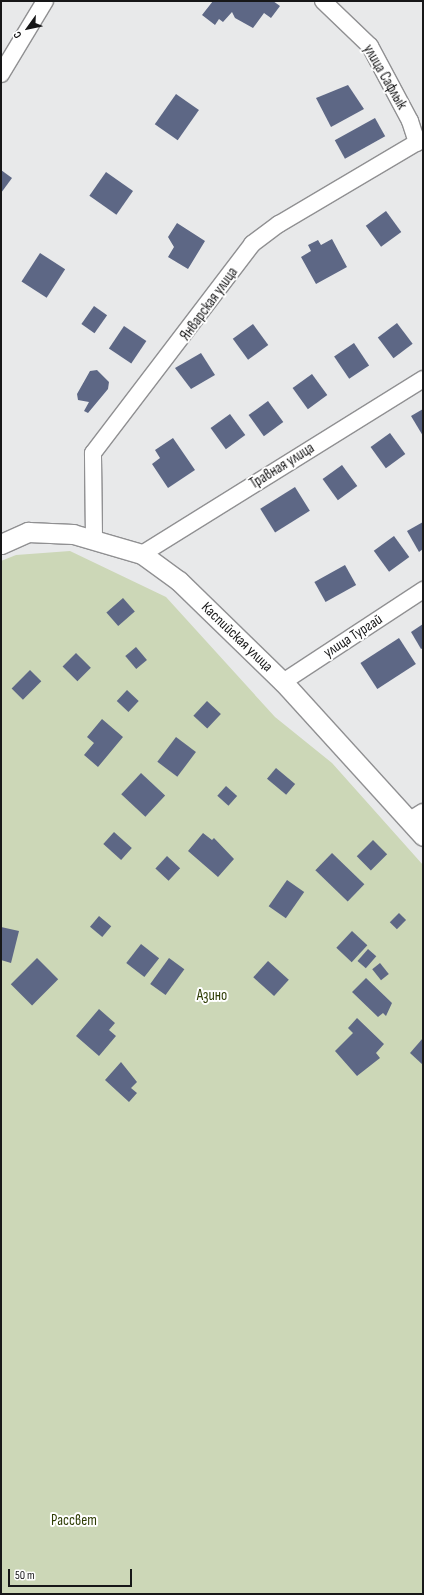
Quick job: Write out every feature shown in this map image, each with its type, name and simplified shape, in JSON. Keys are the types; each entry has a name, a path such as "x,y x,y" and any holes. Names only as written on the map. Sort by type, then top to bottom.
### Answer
{"street":[{"path":"1,74 45,1"},
{"name":"улица Сафлык","path":"323,1 370,46 420,141"},
{"name":"Январская улица","path":"94,538 93,453 252,244 279,224 420,141"},
{"name":"Травная улица","path":"142,554 423,379"},
{"name":"Каспийская улица","path":"1,544 28,532 94,538 142,554 179,581 283,682 416,816 423,836"},
{"name":"улица Тургай","path":"283,682 423,590"}],"green space":[{"name":"Азино","path":"70,551 166,597 275,717 332,763 423,865 423,1594 1,1594 1,561 16,555"}],"building":[{"path":"213,1 273,1 280,6 271,18 264,13 253,28 235,18 232,12 223,22 219,19 215,25 202,15"},
{"path":"348,85 364,109 331,127 316,98"},
{"path":"176,94 199,110 178,140 155,124"},
{"path":"375,118 385,136 345,159 335,140"},
{"path":"1,170 12,178 1,193"},
{"path":"106,172 133,191 116,215 89,196"},
{"path":"386,211 401,232 381,247 366,226"},
{"path":"177,223 205,241 188,269 168,257 174,247 168,237"},
{"path":"332,239 347,267 316,284 301,257 311,251 308,245 318,240 321,245"},
{"path":"40,253 65,269 47,298 21,282"},
{"path":"94,306 107,315 94,333 81,324"},
{"path":"397,323 413,344 393,358 378,337"},
{"path":"253,324 268,345 248,360 233,339"},
{"path":"124,326 146,341 131,363 109,348"},
{"path":"354,343 369,365 349,379 334,356"},
{"path":"201,353 215,375 191,389 175,368"},
{"path":"97,370 109,382 108,389 88,413 84,411 89,402 78,400 77,394 90,371"},
{"path":"312,374 327,395 308,409 293,388"},
{"path":"268,401 283,422 264,436 249,415"},
{"path":"423,409 423,436 411,416"},
{"path":"230,414 245,435 226,449 211,428"},
{"path":"390,433 405,454 386,468 371,447"},
{"path":"173,438 195,470 168,488 152,464 160,458 155,450"},
{"path":"342,465 357,486 338,500 323,479"},
{"path":"295,487 310,511 275,532 260,509"},
{"path":"423,522 423,549 419,552 407,531"},
{"path":"394,536 409,557 389,572 374,551"},
{"path":"345,565 356,585 326,602 314,582"},
{"path":"123,598 135,612 118,626 106,612"},
{"path":"423,624 423,648 421,649 411,632"},
{"path":"399,638 416,664 377,689 360,663"},
{"path":"136,647 147,660 136,669 125,656"},
{"path":"76,653 91,668 77,681 63,666"},
{"path":"30,670 41,681 23,700 12,688"},
{"path":"127,690 139,701 128,712 117,701"},
{"path":"207,701 221,714 207,729 193,716"},
{"path":"102,719 123,737 98,767 84,755 94,743 87,737"},
{"path":"176,737 196,752 177,777 157,762"},
{"path":"276,768 295,784 286,795 267,779"},
{"path":"141,773 165,796 145,817 121,794"},
{"path":"226,786 237,796 228,806 217,796"},
{"path":"114,832 132,848 121,860 103,844"},
{"path":"203,833 212,840 214,838 234,859 218,877 188,851"},
{"path":"373,840 387,854 371,870 357,856"},
{"path":"332,853 364,884 348,902 315,870"},
{"path":"167,856 180,868 169,881 155,868"},
{"path":"287,880 304,892 286,918 269,906"},
{"path":"399,913 406,920 397,929 390,922"},
{"path":"99,916 111,926 102,937 90,927"},
{"path":"1,927 19,931 11,963 1,960"},
{"path":"352,931 367,945 352,962 336,948"},
{"path":"141,944 159,958 144,977 126,963"},
{"path":"368,949 376,956 366,968 358,961"},
{"path":"37,958 58,979 32,1005 11,984"},
{"path":"169,958 184,969 166,995 150,984"},
{"path":"268,961 289,980 274,996 253,977"},
{"path":"380,963 389,974 381,980 372,969"},
{"path":"366,978 392,1003 386,1016 383,1013 378,1017 352,992"},
{"path":"99,1009 115,1023 109,1030 116,1036 99,1056 76,1036"},
{"path":"357,1018 384,1044 376,1053 380,1058 357,1076 335,1051 353,1033 348,1028"},
{"path":"423,1038 423,1065 410,1053"},
{"path":"121,1062 137,1082 131,1088 137,1093 129,1102 105,1080"}],"park label":[{"name":"Рассвет","path":"74,1521"}]}
